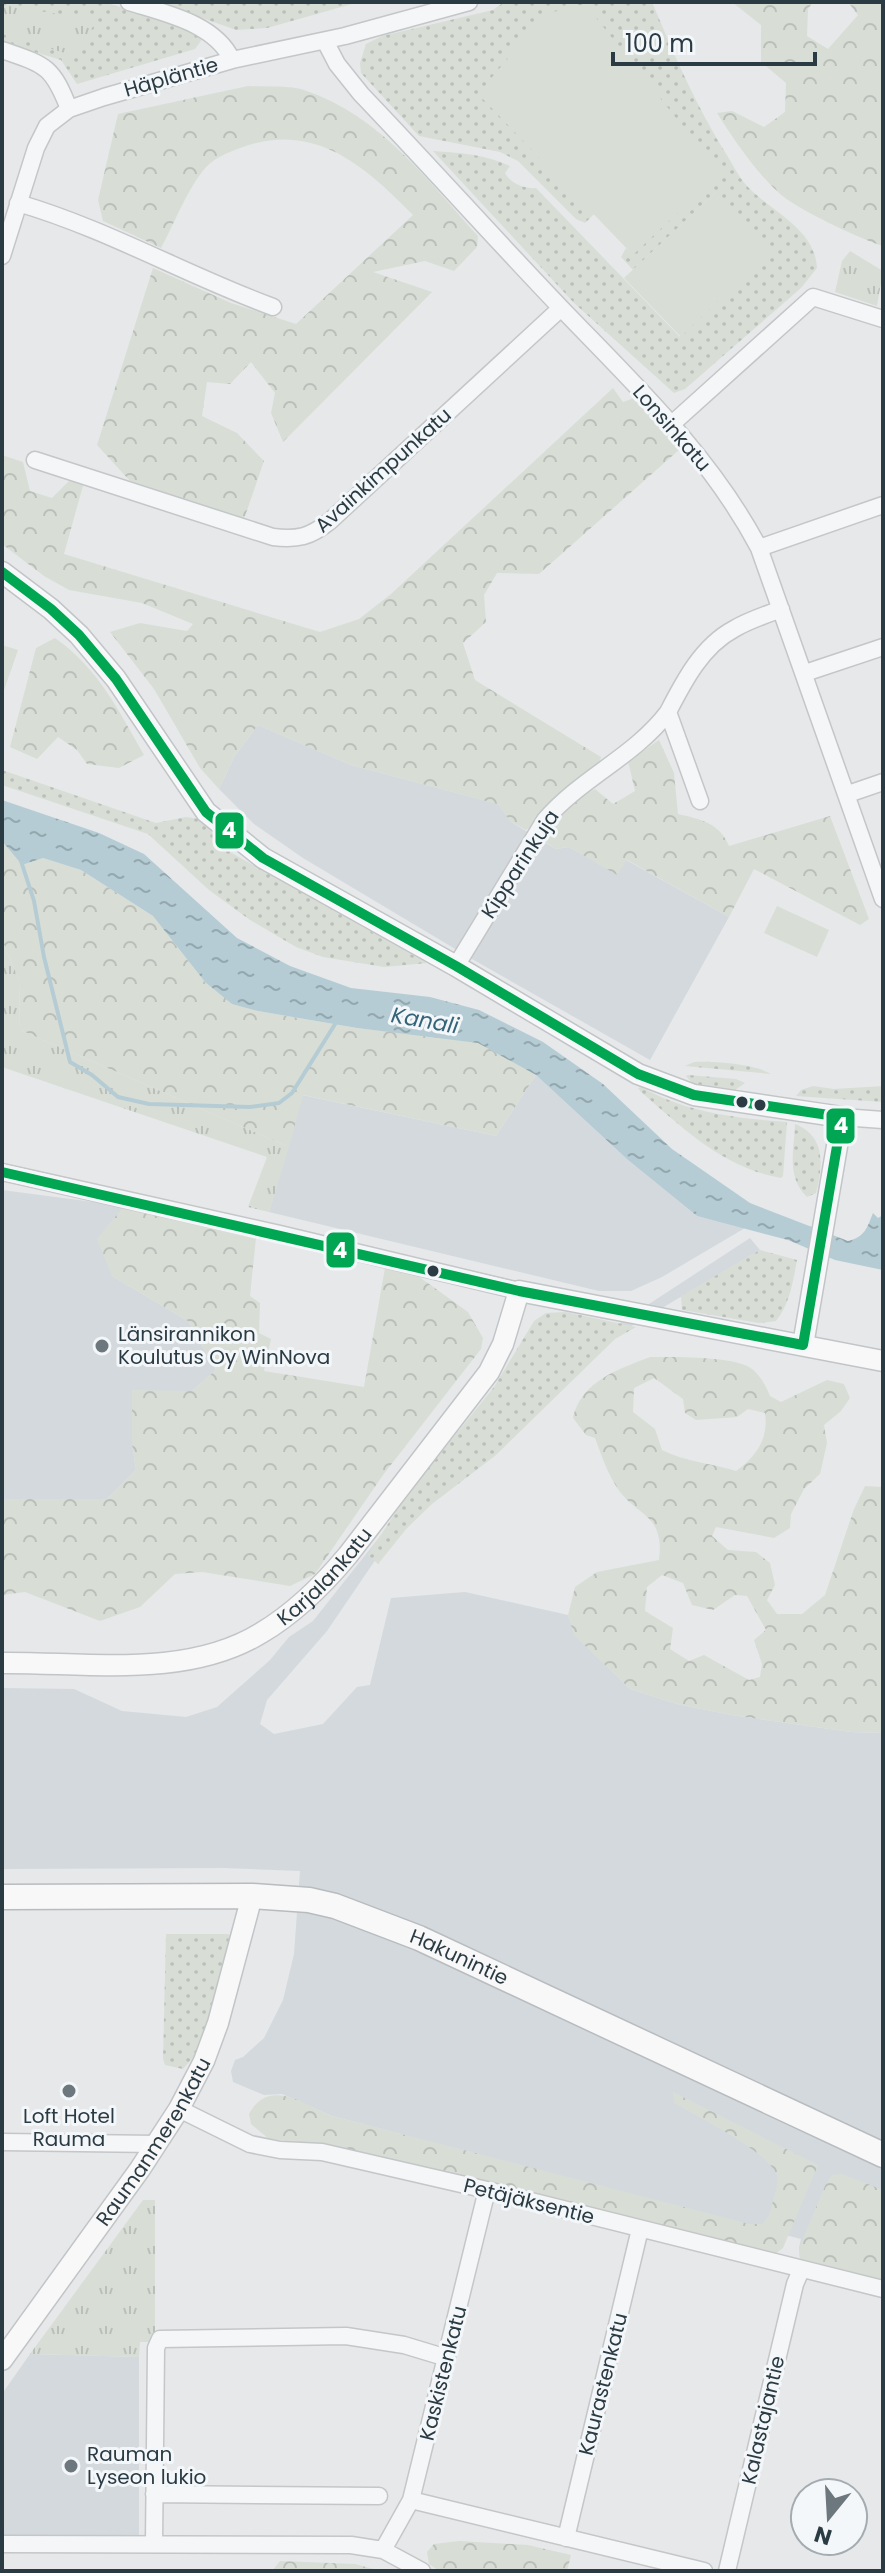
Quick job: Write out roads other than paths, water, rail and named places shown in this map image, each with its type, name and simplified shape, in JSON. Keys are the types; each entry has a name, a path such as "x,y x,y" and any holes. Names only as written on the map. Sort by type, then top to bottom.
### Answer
{"highway":[{"name":"Hakunintie","path":"2,1897 252,1896 309,1900 371,1918 883,2155"}],"main road":[{"path":"2,572 79,635 116,679 199,804 229,833 263,858 456,966 638,1074 669,1087 717,1099 842,1117 803,1345"},
{"path":"519,1291 883,1361"},
{"name":"Karjalankatu","path":"2,1663 121,1664 185,1659 229,1648 259,1635 282,1620 348,1555 489,1372 503,1344 519,1291"},
{"name":"Raumanmerenkatu","path":"2,2360 179,2109 204,2061 218,2023 252,1896"}],"street":[{"path":"129,2 205,29 227,48 232,60"},
{"name":"Häpläntie","path":"2,256 36,148 47,126 69,109 232,60 325,41 431,9 464,3"},
{"name":"Lonsinkatu","path":"325,41 337,64 361,94 673,423 742,516 759,548 883,899"},
{"path":"2,50 42,63 55,78 69,109"},
{"path":"18,203 91,227 273,307"},
{"path":"673,423 813,297 883,319"},
{"name":"Avainkimpunkatu","path":"35,460 273,537 297,540 314,534 330,521 561,308"},
{"path":"759,548 883,505"},
{"name":"Kipparinkuja","path":"456,966 527,847 561,801 653,733 684,681 714,642 734,628 781,609"},
{"path":"805,673 883,647"},
{"path":"668,712 700,801"},
{"path":"848,794 883,782"},
{"path":"842,1117 883,1120"},
{"path":"2,1172 519,1291"},
{"name":"Petäjäksentie","path":"179,2109 250,2144 280,2150 322,2152 883,2289"},
{"path":"2,2142 156,2144"},
{"name":"Kaskistenkatu","path":"383,2550 411,2500 487,2190"},
{"name":"Kaurastenkatu","path":"566,2538 640,2229"},
{"name":"Kalastajantie","path":"727,2571 795,2284 801,2270"},
{"path":"154,2543 156,2348 160,2339 346,2336 404,2345 447,2358"},
{"path":"154,2494 379,2496"},
{"path":"411,2500 704,2571"},
{"path":"2,2544 351,2545 383,2550 422,2571"}],"water":[{"name":"Kanali","path":"2,800 99,833 144,854 237,938 290,966 351,988 430,997 479,1010 543,1042 603,1084 672,1149 750,1203 848,1241 862,1234 873,1213 878,1218 883,1215 883,1270 835,1260 788,1240 697,1216 628,1160 536,1075 478,1043 357,1028 232,1004 205,982 153,916 81,870 43,858 22,865 2,841"}],"waterway":[{"path":"21,861 34,901 44,957 70,1062 92,1075 118,1097 149,1104 250,1107 279,1103 292,1093 337,1021"}],"place":[{"name":"Länsirannikon Koulutus Oy WinNova","path":"102,1346"},
{"name":"Loft Hotel Rauma","path":"69,2091"},
{"name":"Rauman Lyseon lukio","path":"71,2466"}]}
